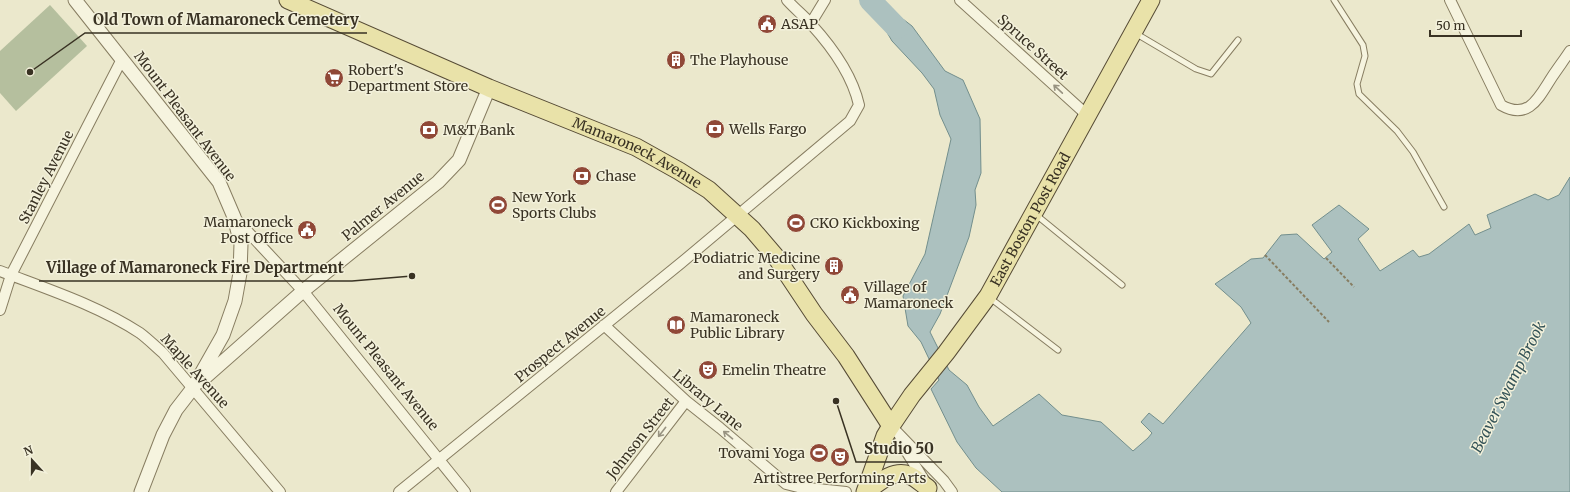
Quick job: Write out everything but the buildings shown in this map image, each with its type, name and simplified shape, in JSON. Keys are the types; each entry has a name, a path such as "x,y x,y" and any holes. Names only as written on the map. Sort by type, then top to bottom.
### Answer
{"main road":[{"name":"Mamaroneck Avenue","path":"288,0 489,88 636,147 678,170 709,190 752,229 776,257 814,314 846,356 891,426"},
{"name":"East Boston Post Road","path":"866,492 885,436 924,380 988,296 1151,0"},
{"path":"866,492 886,476 905,474 913,477 930,490"}],"street":[{"name":"Mount Pleasant Avenue","path":"75,0 219,182 234,217 303,291 465,492"},
{"path":"787,0 795,10 811,23 825,0"},
{"name":"Spruce Street","path":"960,0 1087,115"},
{"path":"1450,0 1501,105 1509,110 1519,111 1529,108 1538,100 1570,51"},
{"name":"Prospect Avenue","path":"399,492 604,325 850,121 860,105 855,89 842,64 811,23"},
{"name":"Stanley Avenue","path":"0,310 11,275 122,59"},
{"name":"Palmer Avenue","path":"193,388 303,291 415,201 456,164 489,88"},
{"name":"Palmer Avenue","path":"140,492 163,435 176,410 193,388 223,336 235,301 240,274 241,244 234,217"},
{"name":"Maple Avenue","path":"0,271 71,298 106,314 140,333 163,353 280,492"},
{"name":"Library Lane","path":"604,325 686,402 720,428 786,484 798,487 846,492"},
{"name":"Johnson Street","path":"616,492 686,402"},
{"path":"891,426 930,490"},
{"path":"891,426 944,481 952,492"}],"lane":[{"path":"1334,0 1363,45 1365,56 1357,84 1359,94 1401,136 1413,152 1444,208"},
{"path":"1134,32 1196,69 1211,74 1238,40"},
{"path":"1034,214 1122,285"},
{"path":"988,296 1058,350"}],"path":[{"path":"1265,255 1329,322"},
{"path":"1326,258 1354,287"}],"green space":[{"path":"50,5 87,46 16,111 0,93 0,51"}],"water":[{"name":"Beaver Swamp Brook","path":"878,0 912,26 945,71 963,80 980,119 981,173 975,190 976,205 969,237 940,314 930,332 949,370 967,385 979,407 993,426 1039,394 1062,415 1101,422 1133,451 1152,433 1141,422 1149,413 1163,424 1251,323 1241,307 1215,284 1251,259 1263,258 1281,235 1297,234 1324,259 1332,252 1312,225 1339,205 1369,229 1358,239 1380,271 1413,250 1419,257 1429,254 1469,224 1475,235 1491,228 1487,215 1535,194 1548,200 1559,195 1570,177 1570,492 1002,492 976,468 957,442 931,389 939,380 921,342 908,326 903,296 925,254 951,139 940,115 934,89 922,73 892,41 875,12"}],"waterway":[{"path":"870,0 897,28"}],"place":[{"name":"ASAP","path":"767,24"},
{"name":"The Playhouse","path":"676,60"},
{"name":"Old Town of Mamaroneck Cemetery","path":"30,72"},
{"name":"Robert's Department Store","path":"334,78"},
{"name":"Wells Fargo","path":"715,129"},
{"name":"M&T Bank","path":"429,130"},
{"name":"Chase","path":"582,176"},
{"name":"New York Sports Clubs","path":"498,205"},
{"name":"CKO Kickboxing","path":"796,223"},
{"name":"Mamaroneck Post Office","path":"307,230"},
{"name":"Podiatric Medicine and Surgery","path":"834,266"},
{"name":"Village of Mamaroneck Fire Department","path":"412,276"},
{"name":"Village of Mamaroneck","path":"850,295"},
{"name":"Mamaroneck Public Library","path":"676,325"},
{"name":"Emelin Theatre","path":"708,370"},
{"name":"Studio 50","path":"836,401"},
{"name":"Tovami Yoga","path":"819,453"},
{"name":"Artistree Performing Arts","path":"840,457"}]}
